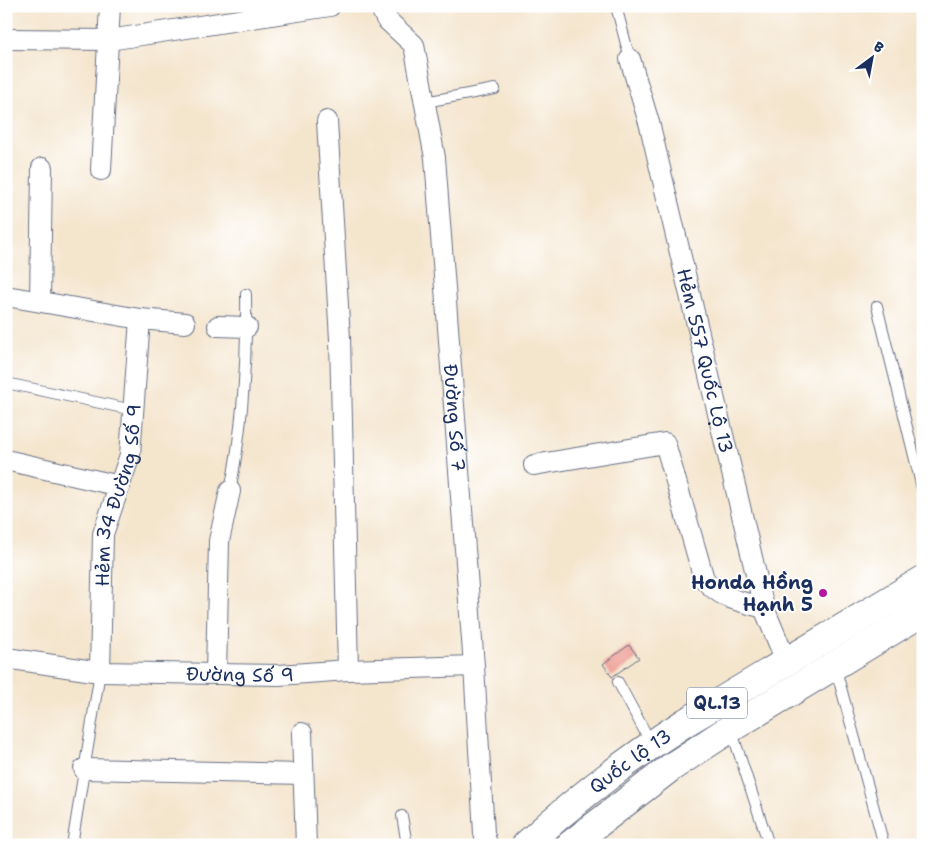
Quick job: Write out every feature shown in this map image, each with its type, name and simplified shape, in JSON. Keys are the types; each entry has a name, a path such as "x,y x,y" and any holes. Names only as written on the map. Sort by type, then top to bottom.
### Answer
{"highway":[{"name":"Quốc lộ 13","path":"526,845 596,784 651,744 923,580"},
{"name":"Quốc lộ 13","path":"570,845 670,768 731,728 923,612"}],"street":[{"path":"101,170 110,40 110,6"},
{"path":"6,39 110,40 330,6"},
{"name":"Đường Số 7","path":"380,6 386,19 414,45 436,158 474,666 484,833 487,845"},
{"name":"Hẻm 557 Quốc Lộ 13","path":"630,59 650,126 764,608 786,661"},
{"path":"327,121 340,339 348,670"},
{"path":"40,301 42,168"},
{"path":"6,296 140,319 185,323"},
{"name":"Hẻm 34 Đường Số 9","path":"100,672 103,534 130,455 140,319"},
{"path":"218,326 246,327"},
{"path":"534,465 665,443 704,579 713,589 725,597 764,608"},
{"path":"10,461 120,486"},
{"path":"216,674 219,541 230,491"},
{"name":"Đường Số 9","path":"6,658 100,672 216,674 279,675 348,670 474,666"},
{"path":"302,733 306,845"},
{"path":"84,769 303,774"}],"lane":[{"path":"616,6 630,59"},
{"path":"425,102 495,89"},
{"path":"230,491 241,419 246,294"},
{"path":"877,306 923,492"},
{"path":"6,383 133,410"},
{"path":"835,665 884,845"},
{"path":"72,845 100,672"},
{"path":"618,682 651,744"},
{"path":"731,728 769,845"},
{"path":"402,816 407,845"}],"building":[{"path":"629,645 639,658 612,677 603,664"}],"place":[{"name":"Honda Hồng Hạnh 5","path":"823,593"}]}
